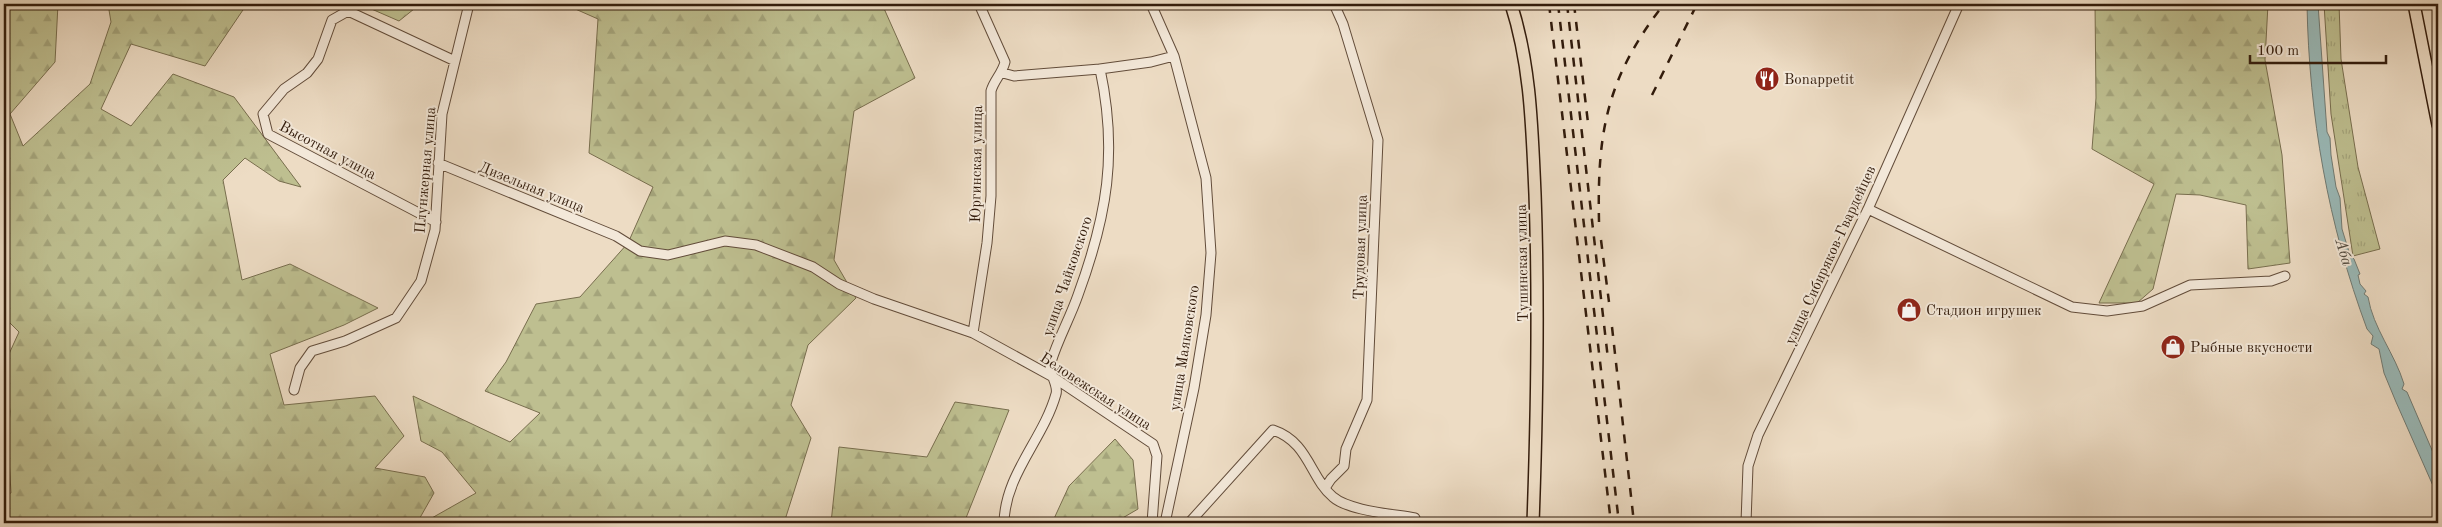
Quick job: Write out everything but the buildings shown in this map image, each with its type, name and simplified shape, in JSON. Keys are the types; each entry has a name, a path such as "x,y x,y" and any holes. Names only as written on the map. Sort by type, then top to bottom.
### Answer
{"main road":[{"name":"Тушинская улица","path":"1511,4 1524,48 1532,126 1538,275 1538,366 1533,523"},
{"path":"2414,4 2438,125"}],"street":[{"name":"Плунжерная улица","path":"294,390 300,368 312,351 345,341 396,318 421,281 436,222 442,114 469,4"},
{"path":"979,4 1005,62 1003,73 1014,76 1100,69 1151,62 1174,56"},
{"name":"улица Маяковского","path":"1152,4 1174,56 1206,178 1211,253 1206,315 1196,379 1165,523"},
{"name":"Трудовая улица","path":"1325,488 1344,466 1346,448 1367,400 1378,140 1343,24 1334,4"},
{"name":"улица Сибиряков-Гвардейцев","path":"1746,523 1748,466 1758,435 1868,209 1960,4"},
{"name":"Высотная улица","path":"436,222 268,134 263,114 284,89 307,72 318,58 332,20 348,11 455,61"},
{"name":"улица Чайковского","path":"1004,523 1004,511 1016,474 1037,436 1057,393 1050,364 1078,296 1101,228 1111,154 1105,93 1100,69"},
{"name":"Юргинская улица","path":"973,333 987,243 992,196 991,91 994,82 1003,73"},
{"name":"Дизельная улица","path":"438,163 616,236 640,251 668,255 725,241 756,245 813,267 839,284"},
{"path":"1868,209 2072,307 2107,311 2143,306 2190,285 2271,281 2285,276"},
{"name":"Беловежская улица","path":"839,284 973,333 1053,377 1153,444 1157,456 1152,523"},
{"path":"1189,523 1273,430 1282,433 1292,441 1311,462 1325,488 1334,498 1345,504 1415,518"}],"green space":[{"path":"4,4 58,4 55,62 10,114 23,146 90,84 111,22 108,4 247,4 205,66 131,44 101,109 131,126 173,74 234,97 301,187 279,181 245,158 223,180 242,280 290,264 378,308 344,325 270,354 284,405 375,396 404,436 375,468 425,477 434,493 417,523 4,523 4,495 11,493 8,440 10,411 4,383 4,365 19,332 4,317"},
{"path":"360,4 417,4 414,9 399,21"},
{"path":"564,4 882,4 915,78 854,111 834,260 856,298 808,345 791,405 811,438 784,523 423,523 476,493 442,452 421,441 413,396 510,442 540,413 485,391 506,362 536,304 580,297 628,243 653,187 589,153 598,19"},
{"path":"2095,4 2268,4 2265,60 2282,155 2290,263 2248,269 2246,205 2200,195 2176,194 2153,289 2137,303 2099,303 2154,184 2092,149 2096,98"},
{"path":"2324,4 2339,4 2341,59 2358,167 2380,249 2353,256 2331,114"},
{"path":"955,402 1009,410 964,523 831,523 839,447 927,457"},
{"path":"1115,439 1133,460 1138,509 1114,523 1052,523 1069,486"}],"water":[{"name":"Аба","path":"2307,4 2318,4 2327,132 2330,138 2336,187 2340,198 2342,229 2350,255 2354,259 2360,274 2358,275 2360,284 2366,291 2364,294 2368,297 2374,319 2400,373 2404,384 2402,389 2407,392 2438,464 2438,497 2384,373 2379,349 2371,344 2373,336 2367,329 2341,250 2331,210 2317,128 2312,87"}],"railway":[{"path":"1549,4 1611,523"},
{"path":"1558,4 1619,523"},
{"path":"1567,4 1608,359"},
{"path":"1574,4 1588,123"},
{"path":"1599,222 1600,160 1609,106 1630,56 1664,4"},
{"path":"1652,95 1697,4"},
{"path":"1601,240 1609,302"},
{"path":"1612,327 1634,523"}],"place":[{"name":"Bonappetit","path":"1767,79"},
{"name":"Стадион игрушек","path":"1909,310"},
{"name":"Рыбные вкусности","path":"2173,347"}]}
